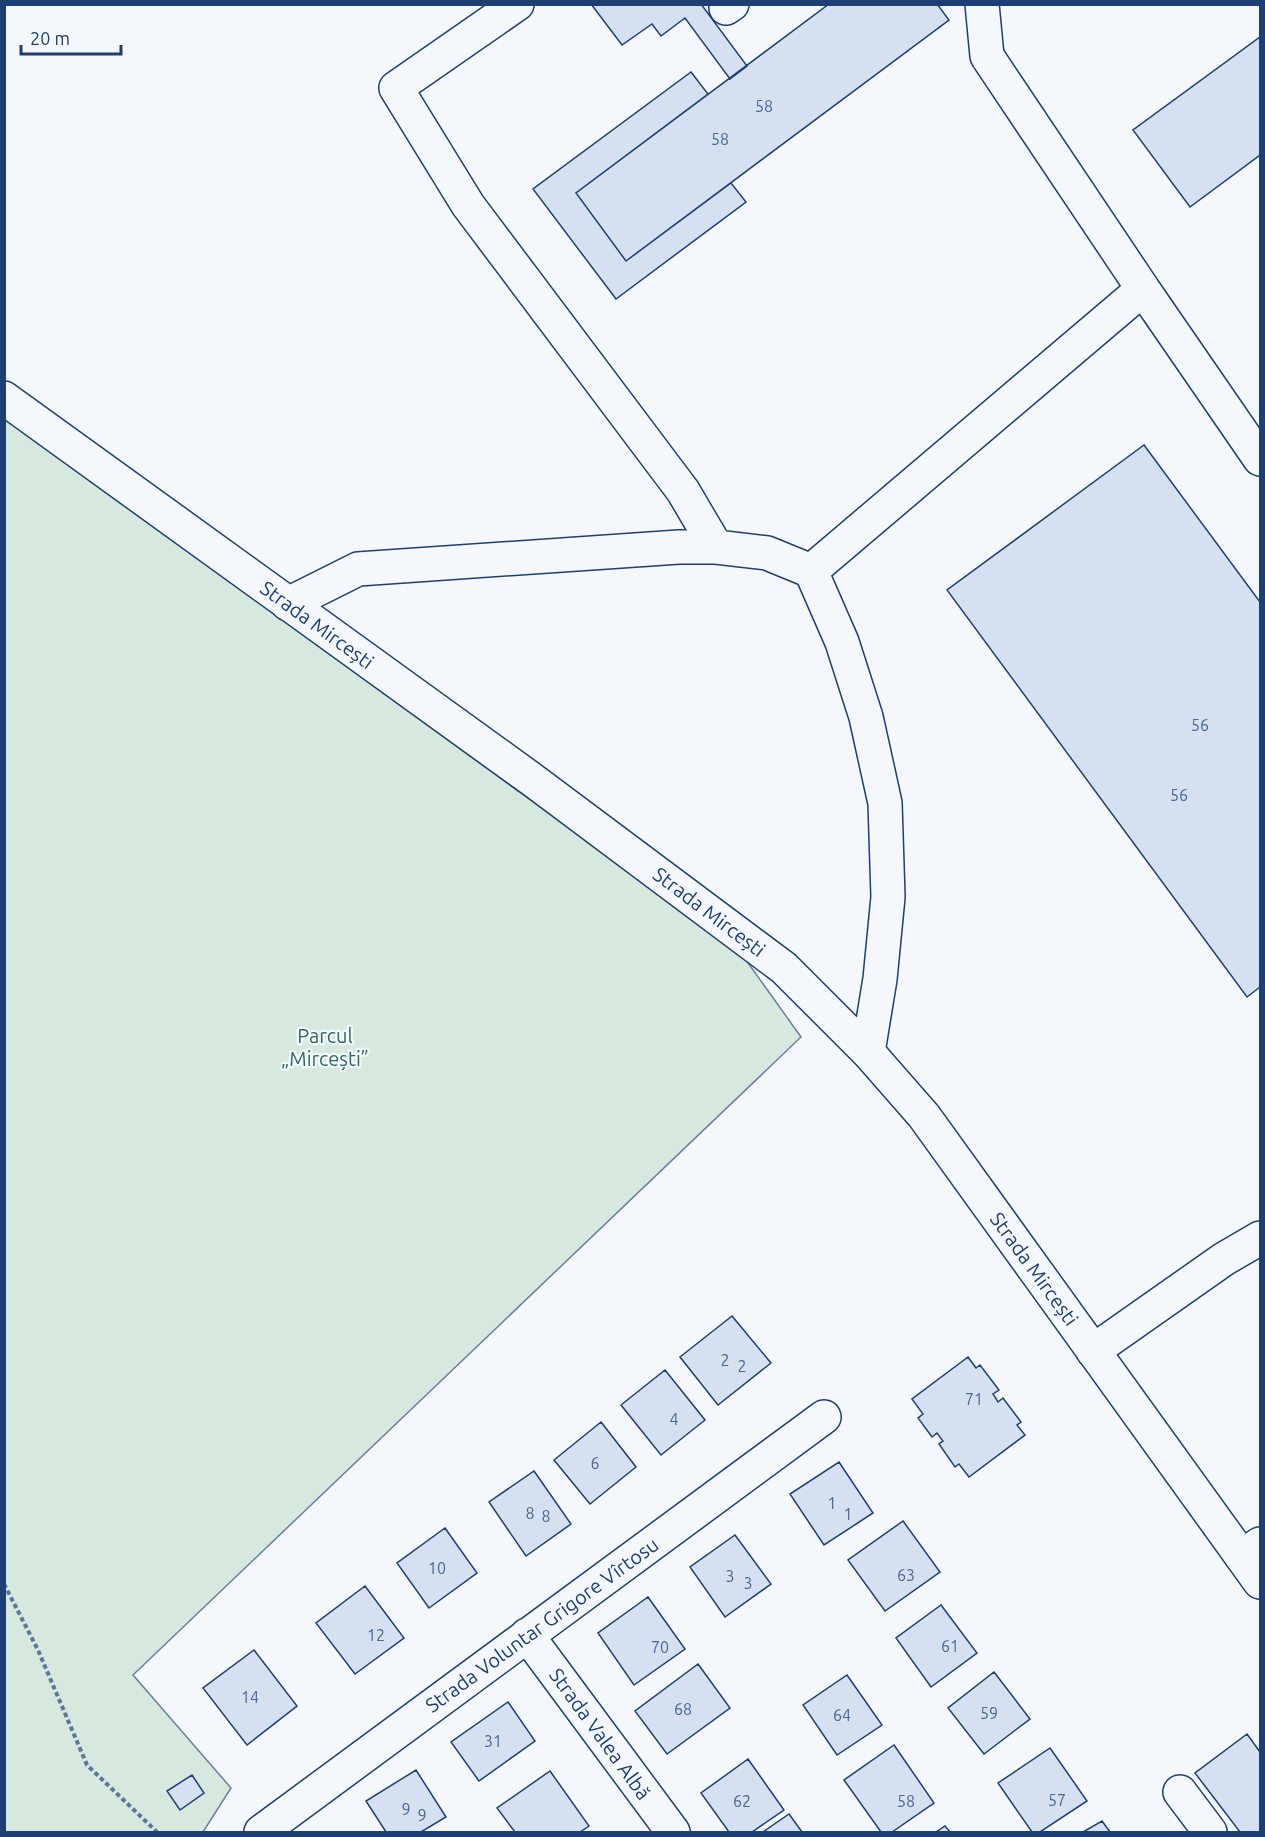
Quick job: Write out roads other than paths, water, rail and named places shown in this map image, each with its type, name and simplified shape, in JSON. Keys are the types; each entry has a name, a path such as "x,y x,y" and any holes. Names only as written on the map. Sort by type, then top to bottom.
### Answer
{"main road":[{"path":"517,4 396,88 468,205 683,491 716,547"},
{"path":"982,4 987,56 1260,459"},
{"path":"811,571 1143,289"},
{"name":"Strada Mircești","path":"4,398 534,781 784,968 868,1052 924,1116 1094,1351 1254,1561"},
{"path":"288,604 358,569 679,547 716,547 767,553 811,571 843,642 866,717 885,803 888,897 880,979 868,1052"},
{"path":"1094,1351 1224,1259 1260,1238"},
{"name":"Strada Voluntar Grigore Vîrtosu","path":"261,1833 824,1417"},
{"name":"Strada Valea Albă","path":"527,1635 673,1833"},
{"path":"1180,1792 1210,1833"}],"park label":[{"name":"Parcul „Mircești”","path":"325,1048"}]}
